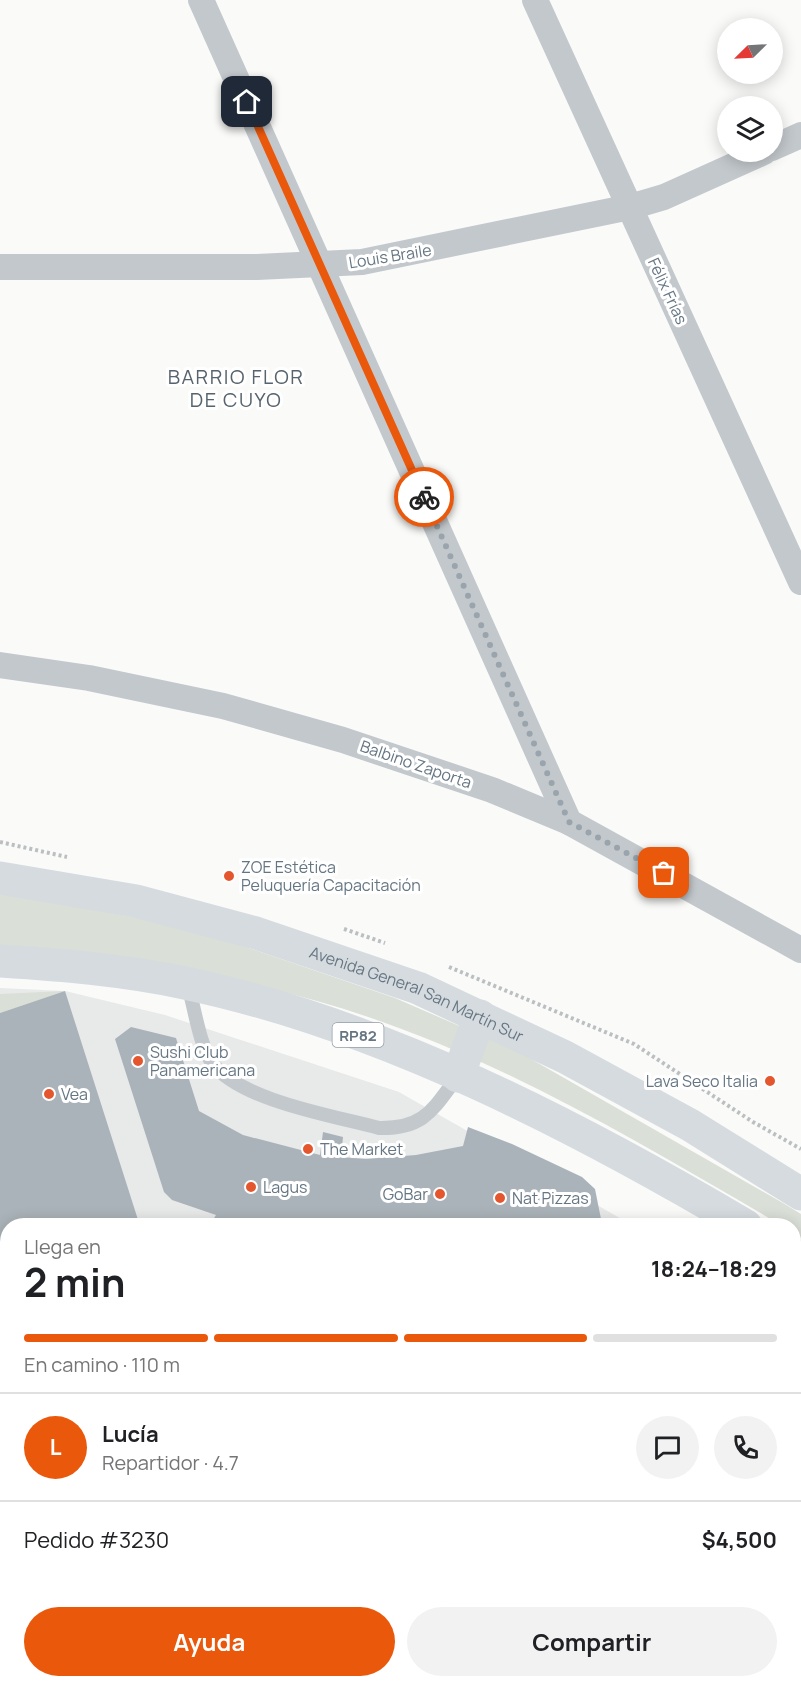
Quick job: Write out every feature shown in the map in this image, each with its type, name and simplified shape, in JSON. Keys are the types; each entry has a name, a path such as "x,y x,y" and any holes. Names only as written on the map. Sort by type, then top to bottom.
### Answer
{"main road":[{"name":"Avenida General San Martín Sur","path":"0,878 136,901 256,933 418,988 565,1057 690,1125 801,1194"},
{"name":"RP82","path":"0,961 116,971 187,983 325,1023 459,1076 575,1129 732,1218"},
{"path":"459,1076 480,1017"}],"street":[{"path":"201,0 569,822"},
{"name":"Félix Frías","path":"535,0 801,582"},
{"path":"783,143 801,135"},
{"name":"Louis Braile","path":"0,267 320,265 362,262 630,207 664,197 742,162"},
{"name":"Balbino Zaporta","path":"0,665 160,692 270,718 481,787 569,822 801,950"}],"lane":[{"path":"187,983 213,1064 236,1082 262,1096 379,1128 397,1129 417,1124 459,1076"}],"shaded area":[{"path":"0,892 187,927 395,998 517,1051 783,1203 801,1214 801,1218 769,1218 653,1151 523,1082 457,1051 389,1024 319,1001 217,978 0,949"},
{"name":"The Market","path":"0,988 65,991 165,1015 399,1092 620,1218 0,1218"},
{"path":"65,991 0,1013 0,994"}],"building":[{"name":"Vea","path":"65,991 137,1218 0,1218 0,1013"},
{"path":"131,1027 176,1038 199,1111 243,1135 320,1155 323,1132 343,1137 341,1157 366,1159 416,1155 463,1146 468,1127 512,1144 582,1177 595,1189 601,1218 214,1218 216,1215 172,1200 164,1192 115,1039"}],"way so far":[{"path":"424,497 569,822 664,873"}],"place":[{"name":"ZOE Estética Peluquería Capacitación","path":"229,876"},
{"name":"Sushi Club Panamericana","path":"138,1061"},
{"name":"Lava Seco Italia","path":"770,1081"},
{"name":"Vea","path":"49,1094"},
{"name":"The Market","path":"308,1149"},
{"name":"Lagus","path":"251,1187"},
{"name":"GoBar","path":"440,1194"},
{"name":"Nat Pizzas","path":"500,1198"}],"district":[{"name":"BARRIO FLOR DE CUYO","path":"236,388"}],"route":[{"path":"247,102 424,497"}]}
